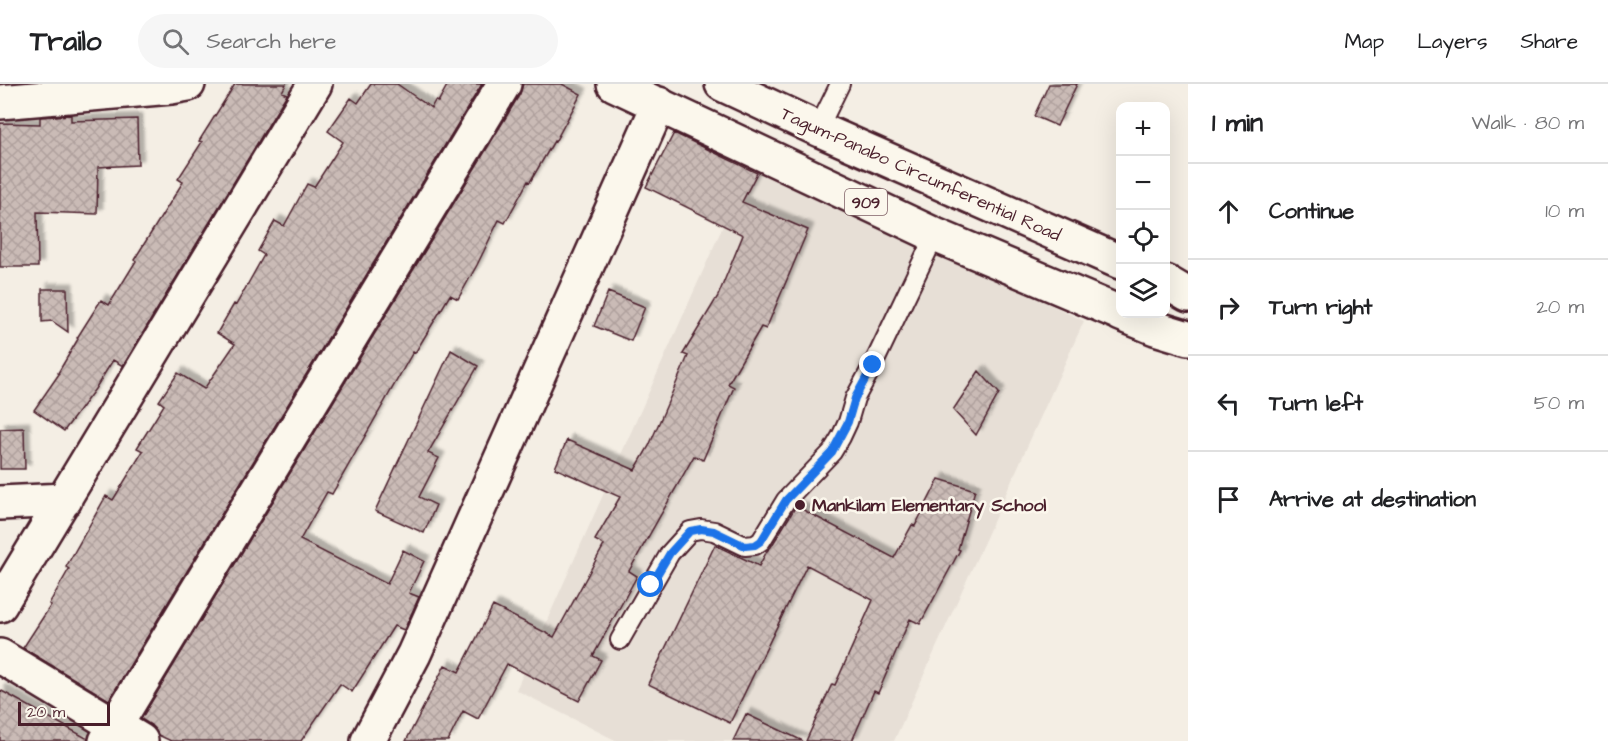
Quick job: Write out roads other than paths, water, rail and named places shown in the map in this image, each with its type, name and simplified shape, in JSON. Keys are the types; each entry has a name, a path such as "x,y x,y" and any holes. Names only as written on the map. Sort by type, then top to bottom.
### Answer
{"main road":[{"path":"0,102 188,84"},
{"path":"0,604 315,84"},
{"path":"0,656 121,736 504,84"},
{"name":"909","path":"614,84 935,235 1116,311"},
{"name":"Tagum-Panabo Circumferential Road","path":"722,84 818,129 1116,260"},
{"path":"368,741 414,654 659,104"},
{"path":"1170,284 1188,295"},
{"name":"909","path":"1132,318 1188,338"},
{"path":"0,503 65,500"}],"lane":[{"path":"818,129 840,84"},
{"path":"620,640 670,553 690,531 701,529 714,531 745,546 755,545 761,541 786,500 832,452 848,422 855,398 935,235"}],"place":[{"name":"Mankilam Elementary School","path":"800,505"}]}
